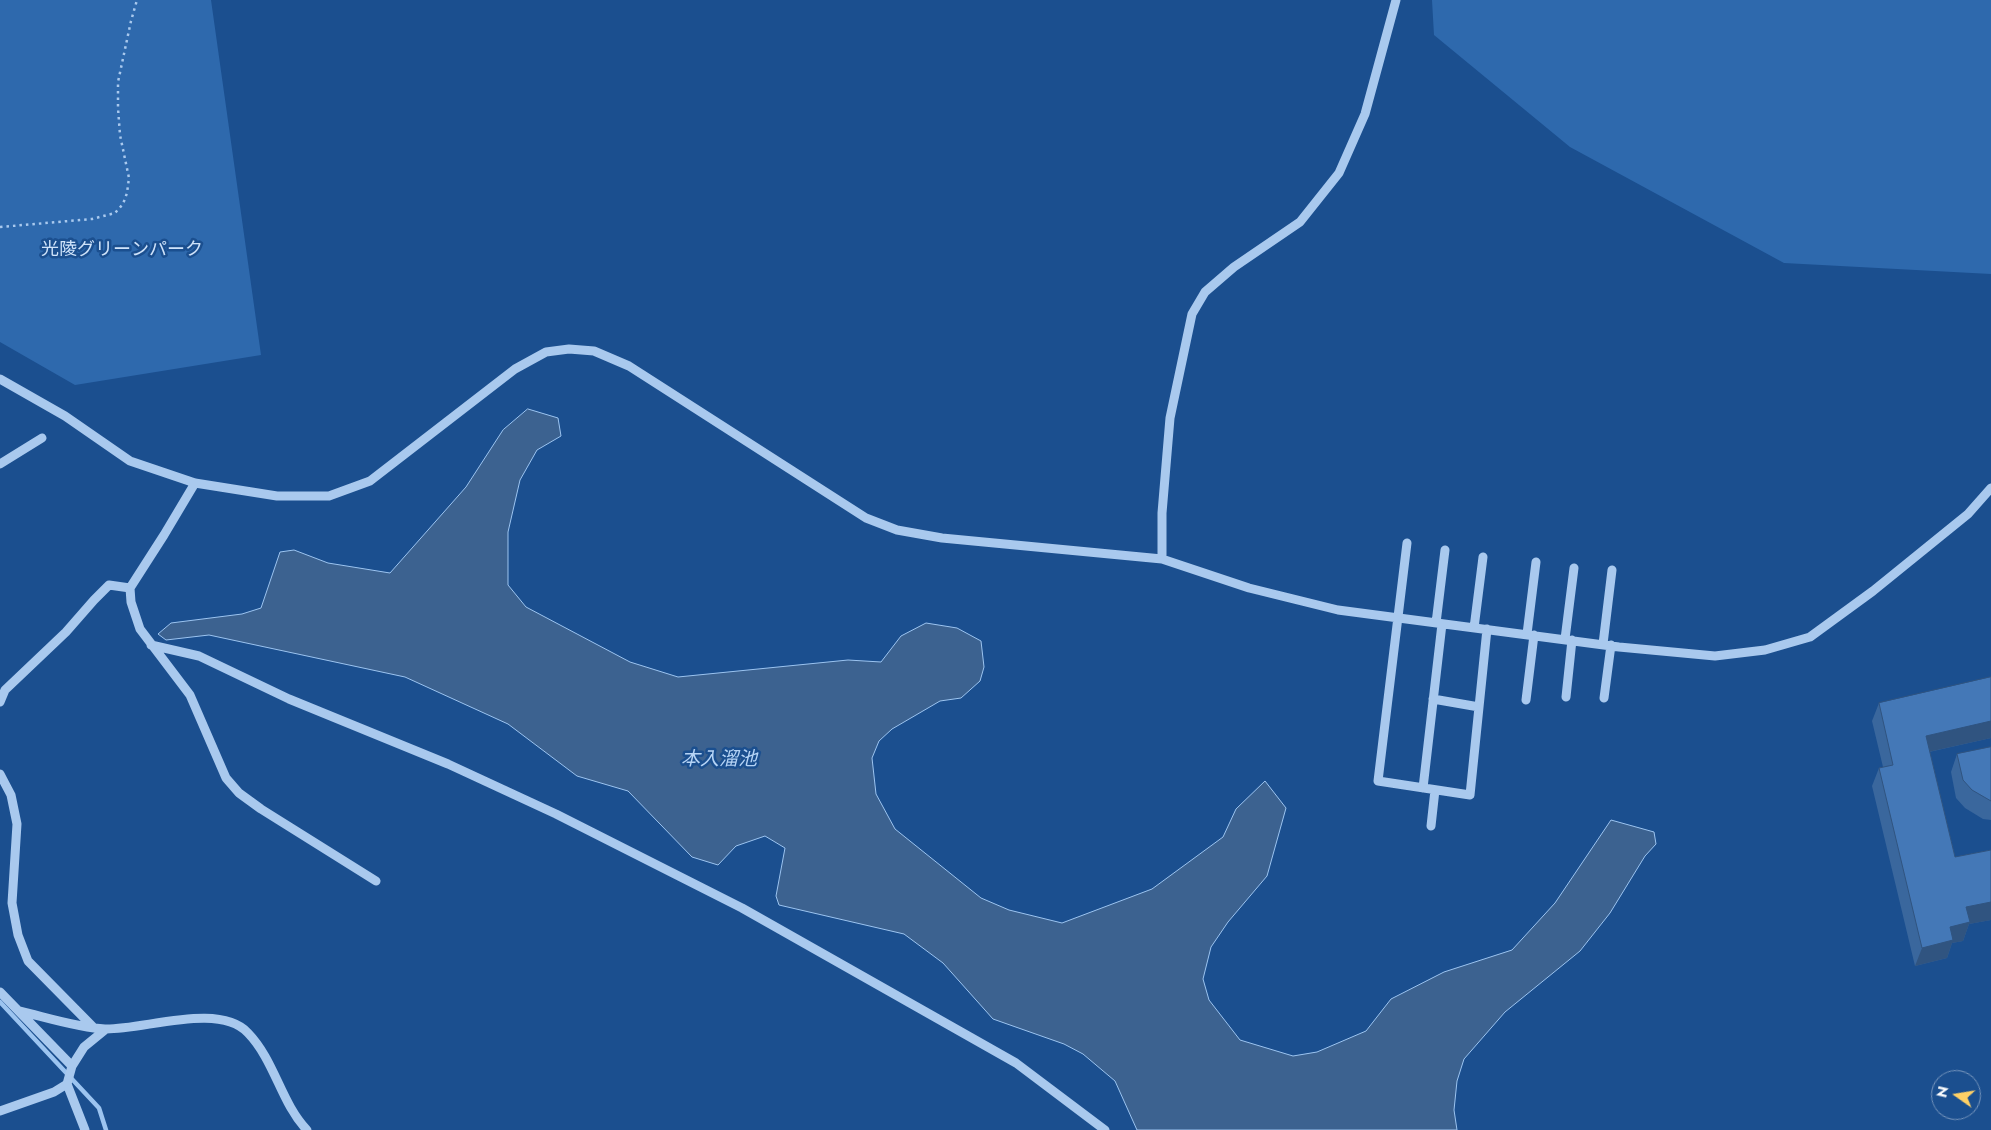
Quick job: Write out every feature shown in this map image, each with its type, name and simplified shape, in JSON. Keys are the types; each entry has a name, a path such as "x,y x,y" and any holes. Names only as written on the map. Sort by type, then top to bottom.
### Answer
{"street":[{"path":"1162,559 1162,513 1170,418 1192,314 1205,292 1234,267 1300,222 1339,174 1365,114 1396,0"},
{"path":"0,379 66,416 130,461 195,484 277,496 329,496 370,481 515,369 546,352 569,349 594,351 628,366 866,518 897,530 942,538 1162,559 1249,588 1338,610 1607,645 1715,656 1765,650 1810,637 1873,591 1968,514 1991,488"},
{"path":"0,464 42,438"},
{"path":"195,484 130,588 130,602 140,629 190,695 226,778 239,793 261,809 376,881"},
{"path":"1407,543 1378,781 1470,794 1487,629"},
{"path":"1423,788 1433,699 1445,550"},
{"path":"1474,628 1483,557"},
{"path":"1526,700 1536,562"},
{"path":"1566,697 1574,568"},
{"path":"1604,698 1612,570"},
{"path":"0,702 5,690 66,632 109,586 130,588"},
{"path":"151,645 199,656 289,699 448,764 556,814 716,895 909,1001 1016,1063 1105,1130"},
{"path":"1433,699 1479,707"},
{"path":"0,774 11,796 17,824 12,903 18,935 28,961 94,1028"},
{"path":"1431,826 1435,790"},
{"path":"0,992 72,1066"},
{"path":"19,1011 106,1029 204,1018 233,1022 248,1032 263,1053 297,1120 308,1130"},
{"path":"85,1130 67,1084 72,1066 84,1046 106,1029"},
{"path":"0,1111 54,1092 67,1084"}],"path":[{"path":"0,227 92,220 115,213 123,204 129,178 120,134 118,82 137,0"}],"green space":[{"name":"光陵グリーンパーク","path":"0,0 211,0 261,355 75,385 0,342"},
{"path":"1432,0 1991,0 1991,274 1784,263 1570,147 1434,35"}],"water":[{"name":"本入溜池","path":"528,409 558,418 561,436 537,450 520,480 508,532 508,585 526,607 630,662 678,677 848,660 881,662 901,636 926,623 957,628 981,641 984,667 980,681 961,698 940,701 892,729 879,741 872,758 876,794 895,829 981,898 1009,910 1062,923 1152,889 1223,837 1236,809 1265,781 1286,808 1267,876 1228,922 1211,947 1203,979 1209,1000 1240,1040 1293,1056 1317,1052 1366,1031 1391,999 1444,972 1512,950 1555,903 1611,820 1654,832 1656,844 1645,856 1610,913 1580,951 1505,1012 1464,1059 1457,1081 1454,1110 1457,1130 1137,1130 1115,1081 1083,1054 1064,1044 993,1019 943,963 904,934 779,905 776,896 785,848 765,836 736,846 718,865 692,857 628,791 577,776 508,724 405,677 209,635 166,640 158,634 171,623 242,614 261,608 280,552 294,550 328,563 390,573 466,487 503,430"}],"building":[{"path":"1991,677 1991,721 1926,736 1955,857 1991,850 1991,902 1966,907 1970,922 1950,927 1953,940 1922,948 1879,768 1893,765 1879,703"},
{"path":"1991,747 1991,801 1972,790 1963,780 1957,754"}],"waterway":[{"path":"0,1002 99,1108 106,1130"}]}
